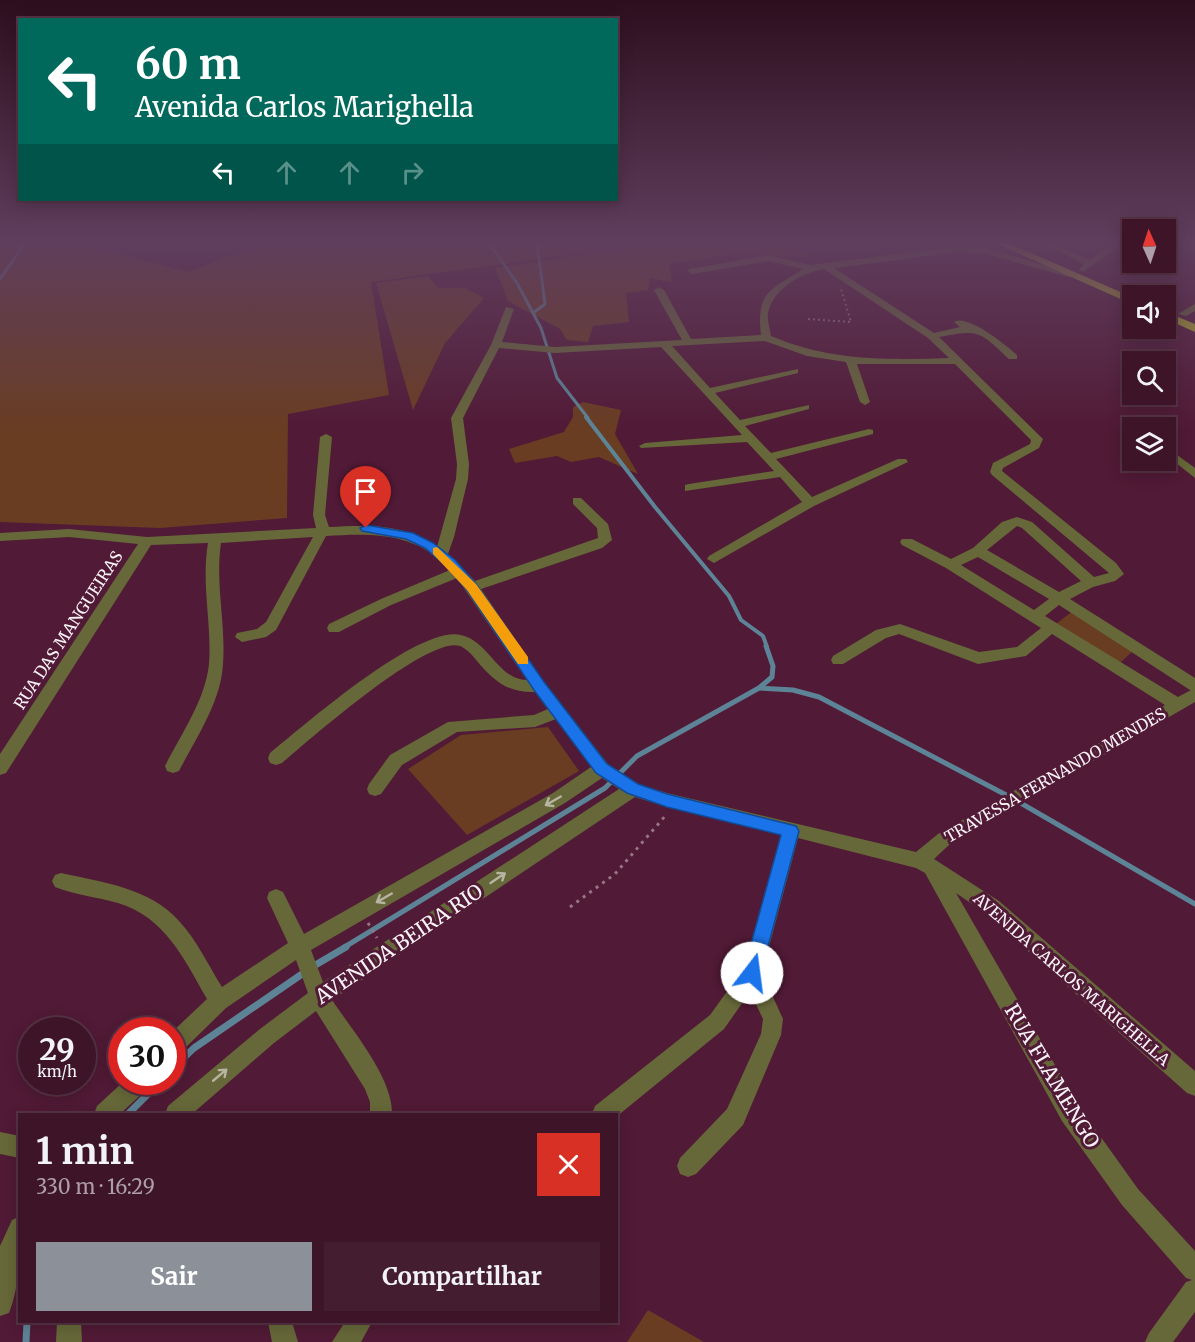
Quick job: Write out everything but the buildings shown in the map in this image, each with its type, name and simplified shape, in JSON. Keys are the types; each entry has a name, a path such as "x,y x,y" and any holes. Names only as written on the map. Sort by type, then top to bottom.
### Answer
{"highway":[{"path":"1176,311 1195,318"},
{"path":"1176,319 1195,328"}],"street":[{"path":"668,306 688,342"},
{"path":"766,306 763,314 766,338"},
{"path":"885,306 932,336 1038,442 1035,446 997,466 996,472 1115,571 1114,577 1091,582 1058,598 1035,616"},
{"path":"1183,314 1195,308"},
{"path":"441,554 448,537 462,479 463,464 457,418 496,345 509,309"},
{"path":"959,322 989,335 1013,357"},
{"path":"932,336 969,328"},
{"path":"496,345 555,350 766,338 810,354 850,358 955,361"},
{"path":"664,344 810,503"},
{"path":"850,358 865,402"},
{"path":"709,391 794,372"},
{"path":"739,424 805,407"},
{"path":"770,457 869,432"},
{"path":"242,637 261,633 271,626 322,530 319,515 326,437"},
{"path":"645,446 752,438"},
{"path":"1176,458 1195,474"},
{"path":"714,559 810,503 902,462"},
{"path":"689,488 784,473"},
{"path":"472,587 597,545 604,540 603,527 577,501"},
{"path":"951,565 978,551 1007,525 1017,521 1027,525 1091,582"},
{"path":"0,537 69,533 147,541 215,539 366,528 395,531 419,540 441,554 472,587 558,712 616,778 559,798 300,946 219,1001 186,1033"},
{"path":"173,766 204,702 216,667 210,566 215,539"},
{"name":"RUA DAS MANGUEIRAS","path":"0,768 147,541"},
{"path":"908,542 951,565 1176,704"},
{"path":"978,551 1058,598 1195,686"},
{"path":"334,628 386,602 459,572"},
{"path":"838,660 881,634 900,629 978,658 1021,652 1052,627"},
{"path":"276,758 379,676 426,647 447,640 460,640 475,649 501,678 517,686 539,686"},
{"name":"TRAVESSA FERNANDO MENDES","path":"925,864 944,839 1195,695"},
{"path":"375,789 396,760 454,726 535,721 558,712"},
{"name":"AVENIDA CARLOS MARIGHELLA","path":"616,778 677,802 925,864 992,907 1195,1085"},
{"name":"AVENIDA BEIRA RIO","path":"177,1113 267,1036 319,997 386,952 616,778"},
{"path":"604,1113 717,1022 752,973 791,831"},
{"name":"RUA FLAMENGO","path":"925,864 1070,1113 1130,1197 1195,1269"},
{"path":"61,881 120,895 150,908 172,925 219,1001"},
{"path":"276,898 300,946 319,997 373,1082 381,1102 381,1113"},
{"path":"688,1166 735,1117 771,1035 773,1019 752,973"},
{"path":"106,1113 125,1095"},
{"path":"0,1143 18,1147"},
{"path":"0,1304 13,1241 18,1232"},
{"path":"1158,1342 1195,1291"},
{"path":"69,1323 69,1342"},
{"path":"280,1323 285,1342"},
{"path":"345,1342 359,1323"}],"path":[{"path":"808,319 851,322 845,306"},
{"path":"570,907 615,874 677,802"},
{"path":"361,911 386,952"}],"shaded area":[{"path":"0,306 375,306 389,395 288,414 287,518 160,528 0,522"},
{"path":"383,306 477,306 445,343 413,410"},
{"path":"517,306 627,306 629,322 593,326 588,342 567,340 560,329"},
{"path":"583,402 621,410 615,434 638,474 599,457 571,462 557,456 515,463 509,449 564,432 573,417 573,407"},
{"path":"1074,610 1137,647 1120,663 1056,624"},
{"path":"548,727 579,771 467,835 408,769 461,735"},
{"path":"648,1310 704,1342 627,1342"}],"waterway":[{"path":"529,306 533,313"},
{"path":"533,313 543,306"},
{"path":"533,313 541,328 557,378 588,418"},
{"path":"586,417 655,507 729,596 741,620 763,636 767,647"},
{"path":"759,688 772,677 773,666 766,646"},
{"path":"343,948 605,788 637,756 759,688"},
{"path":"759,688 793,690 819,697 1010,797"},
{"path":"1017,801 1195,904"},
{"path":"312,967 346,947"},
{"path":"186,1056 305,972"},
{"path":"129,1113 147,1095"},
{"path":"26,1342 27,1323"}],"slow traffic":[{"path":"437,551 472,587 523,661"}],"route":[{"path":"366,528 395,531 419,540 451,563 472,587 539,686 602,769 633,789 667,800 791,831 752,973"}]}
